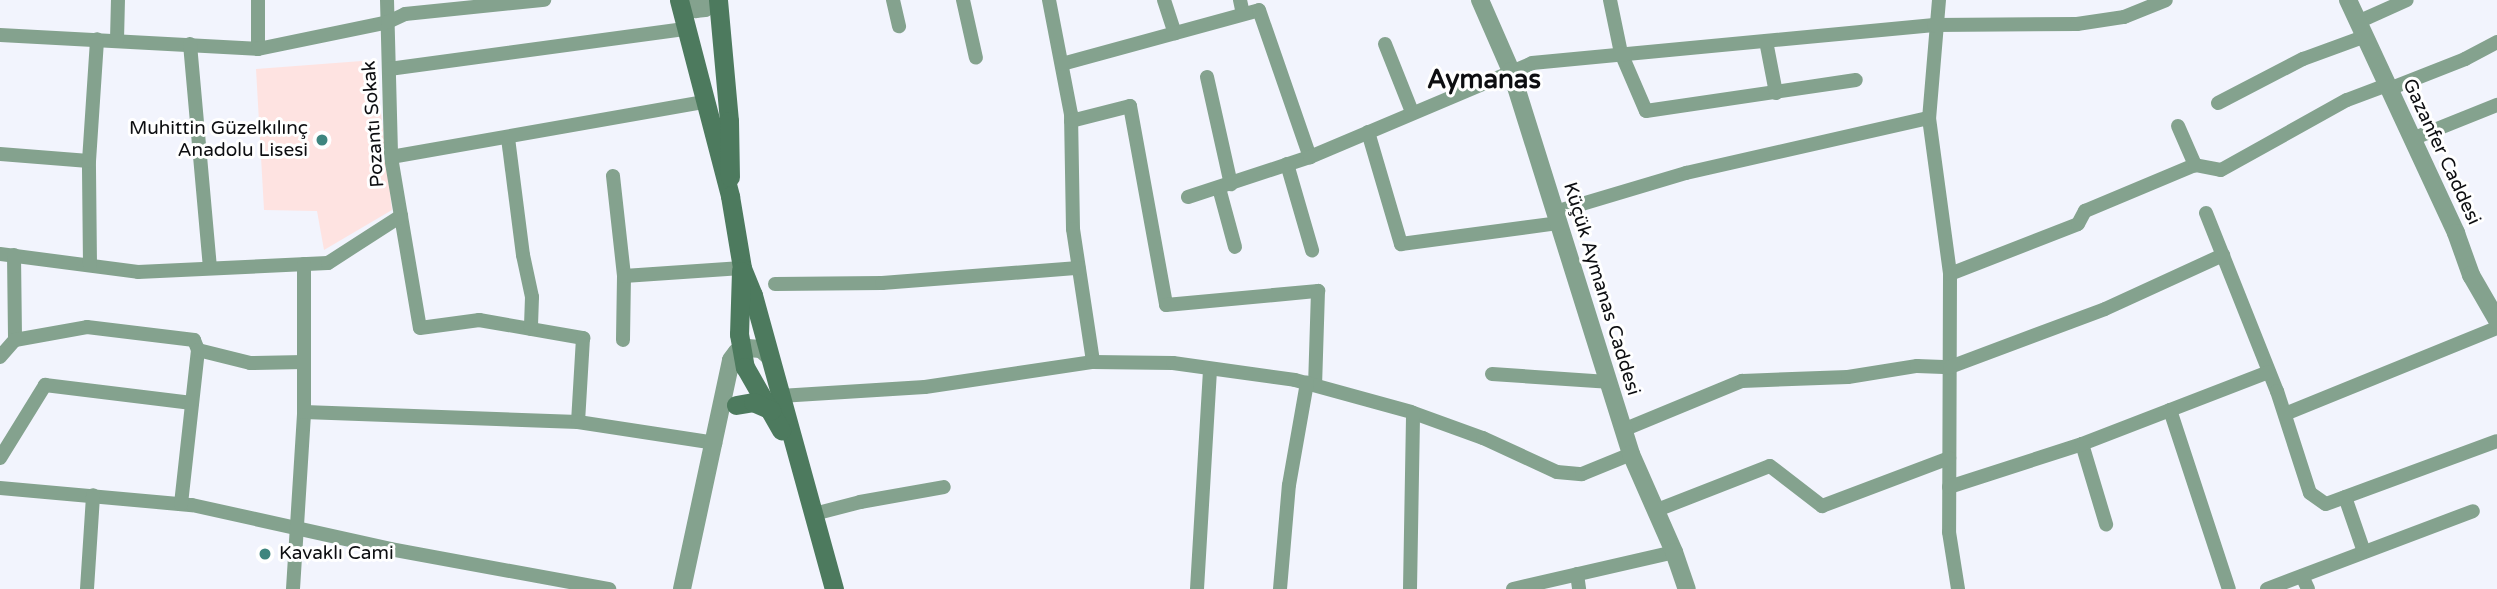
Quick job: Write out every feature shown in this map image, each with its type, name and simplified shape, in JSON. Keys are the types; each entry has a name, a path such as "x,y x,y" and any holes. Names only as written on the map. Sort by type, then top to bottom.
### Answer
{"main road":[{"path":"680,0 730,196 742,268 753,295 769,358 776,403 814,514 834,589"},
{"path":"716,0 729,129 730,196"},
{"path":"742,268 736,354 755,387 776,403"},
{"path":"737,405 753,402 776,403"}],"street":[{"path":"117,40 118,0"},
{"path":"258,0 258,49"},
{"name":"Pozantı Sokak","path":"387,0 391,157 419,328 479,320 531,329"},
{"path":"0,35 258,49 388,22 405,14 544,0"},
{"path":"680,0 695,9 705,8 716,0"},
{"path":"893,0 898,26"},
{"path":"963,0 975,58"},
{"path":"1049,0 1071,121 1073,229 1093,362"},
{"path":"1164,0 1175,33"},
{"name":"Küçük Aymanas Caddesi","path":"1480,0 1511,71 1631,454 1657,510 1687,589"},
{"path":"1610,0 1621,53 1646,111 1856,80"},
{"path":"1939,0 1934,25 1929,118 1950,274 1948,532 1958,589"},
{"path":"1188,197 1310,157 1532,63 1934,25 2077,24 2124,17 2166,0"},
{"name":"Gazanfer Caddesi","path":"2348,0 2456,233 2471,275 2497,321"},
{"path":"2218,103 2363,28 2407,0"},
{"path":"1062,64 1175,33 1241,7 1259,10 1310,157"},
{"path":"389,69 686,29"},
{"path":"90,265 89,161 97,39"},
{"path":"1766,41 1776,93"},
{"path":"1950,274 2078,225 2085,211 2195,165 2221,170 2347,100 2465,59 2497,42"},
{"path":"190,44 210,268"},
{"path":"1385,44 1412,112"},
{"path":"1207,77 1235,247"},
{"path":"391,157 704,102"},
{"path":"2412,139 2497,105"},
{"path":"1071,121 1130,106 1166,305 1318,292 1311,384 1289,485 1280,589"},
{"path":"1368,132 1401,244 1556,218 1686,173 1929,118"},
{"path":"2178,126 2195,165"},
{"path":"508,138 523,255 532,297 531,329 583,338 578,422"},
{"path":"0,154 89,161"},
{"path":"1287,164 1311,250"},
{"path":"613,176 624,276 623,340"},
{"path":"2206,213 2269,372 2310,493 2326,504 2497,441"},
{"path":"15,340 7,255 138,272 328,263 401,216"},
{"path":"1623,430 1742,381 1847,377 1917,366 1950,367 2105,309 2223,255"},
{"path":"293,589 304,412 304,264"},
{"path":"624,276 742,268"},
{"path":"775,284 882,283 1078,268"},
{"path":"2284,414 2497,321"},
{"path":"0,357 15,340 87,327 194,340 198,350 181,504"},
{"path":"682,589 715,443 736,354 757,348 769,358 765,376 737,405 715,443"},
{"path":"198,350 250,363 304,362"},
{"path":"776,403 925,387 1093,362 1173,363 1311,384 1413,413 1483,438 1557,472 1582,474 1631,454"},
{"path":"1198,589 1210,369"},
{"path":"1949,487 2082,444 2269,372"},
{"path":"1492,374 1608,382"},
{"path":"0,458 46,385 192,403"},
{"path":"2170,410 2229,589"},
{"path":"304,412 578,422 715,443"},
{"path":"1410,589 1413,413"},
{"path":"2082,444 2106,524"},
{"path":"1657,510 1770,466 1822,506 1949,458"},
{"path":"814,514 860,502 944,487"},
{"path":"0,488 181,504 609,589"},
{"path":"87,589 93,495"},
{"path":"2345,497 2364,552"},
{"path":"2267,589 2305,582 2364,552 2473,511"},
{"path":"1513,589 1578,582 1674,552"}],"shaded area":[{"name":"Muhittin Güzelkılınç Anadolu Lisesi","path":"375,60 392,210 324,250 317,211 264,210 256,69"}],"place":[{"name":"Muhittin Güzelkılınç Anadolu Lisesi","path":"322,140"},
{"name":"Kavaklı Cami","path":"265,554"}],"district":[{"name":"Aymanas","path":"1484,80"}]}
